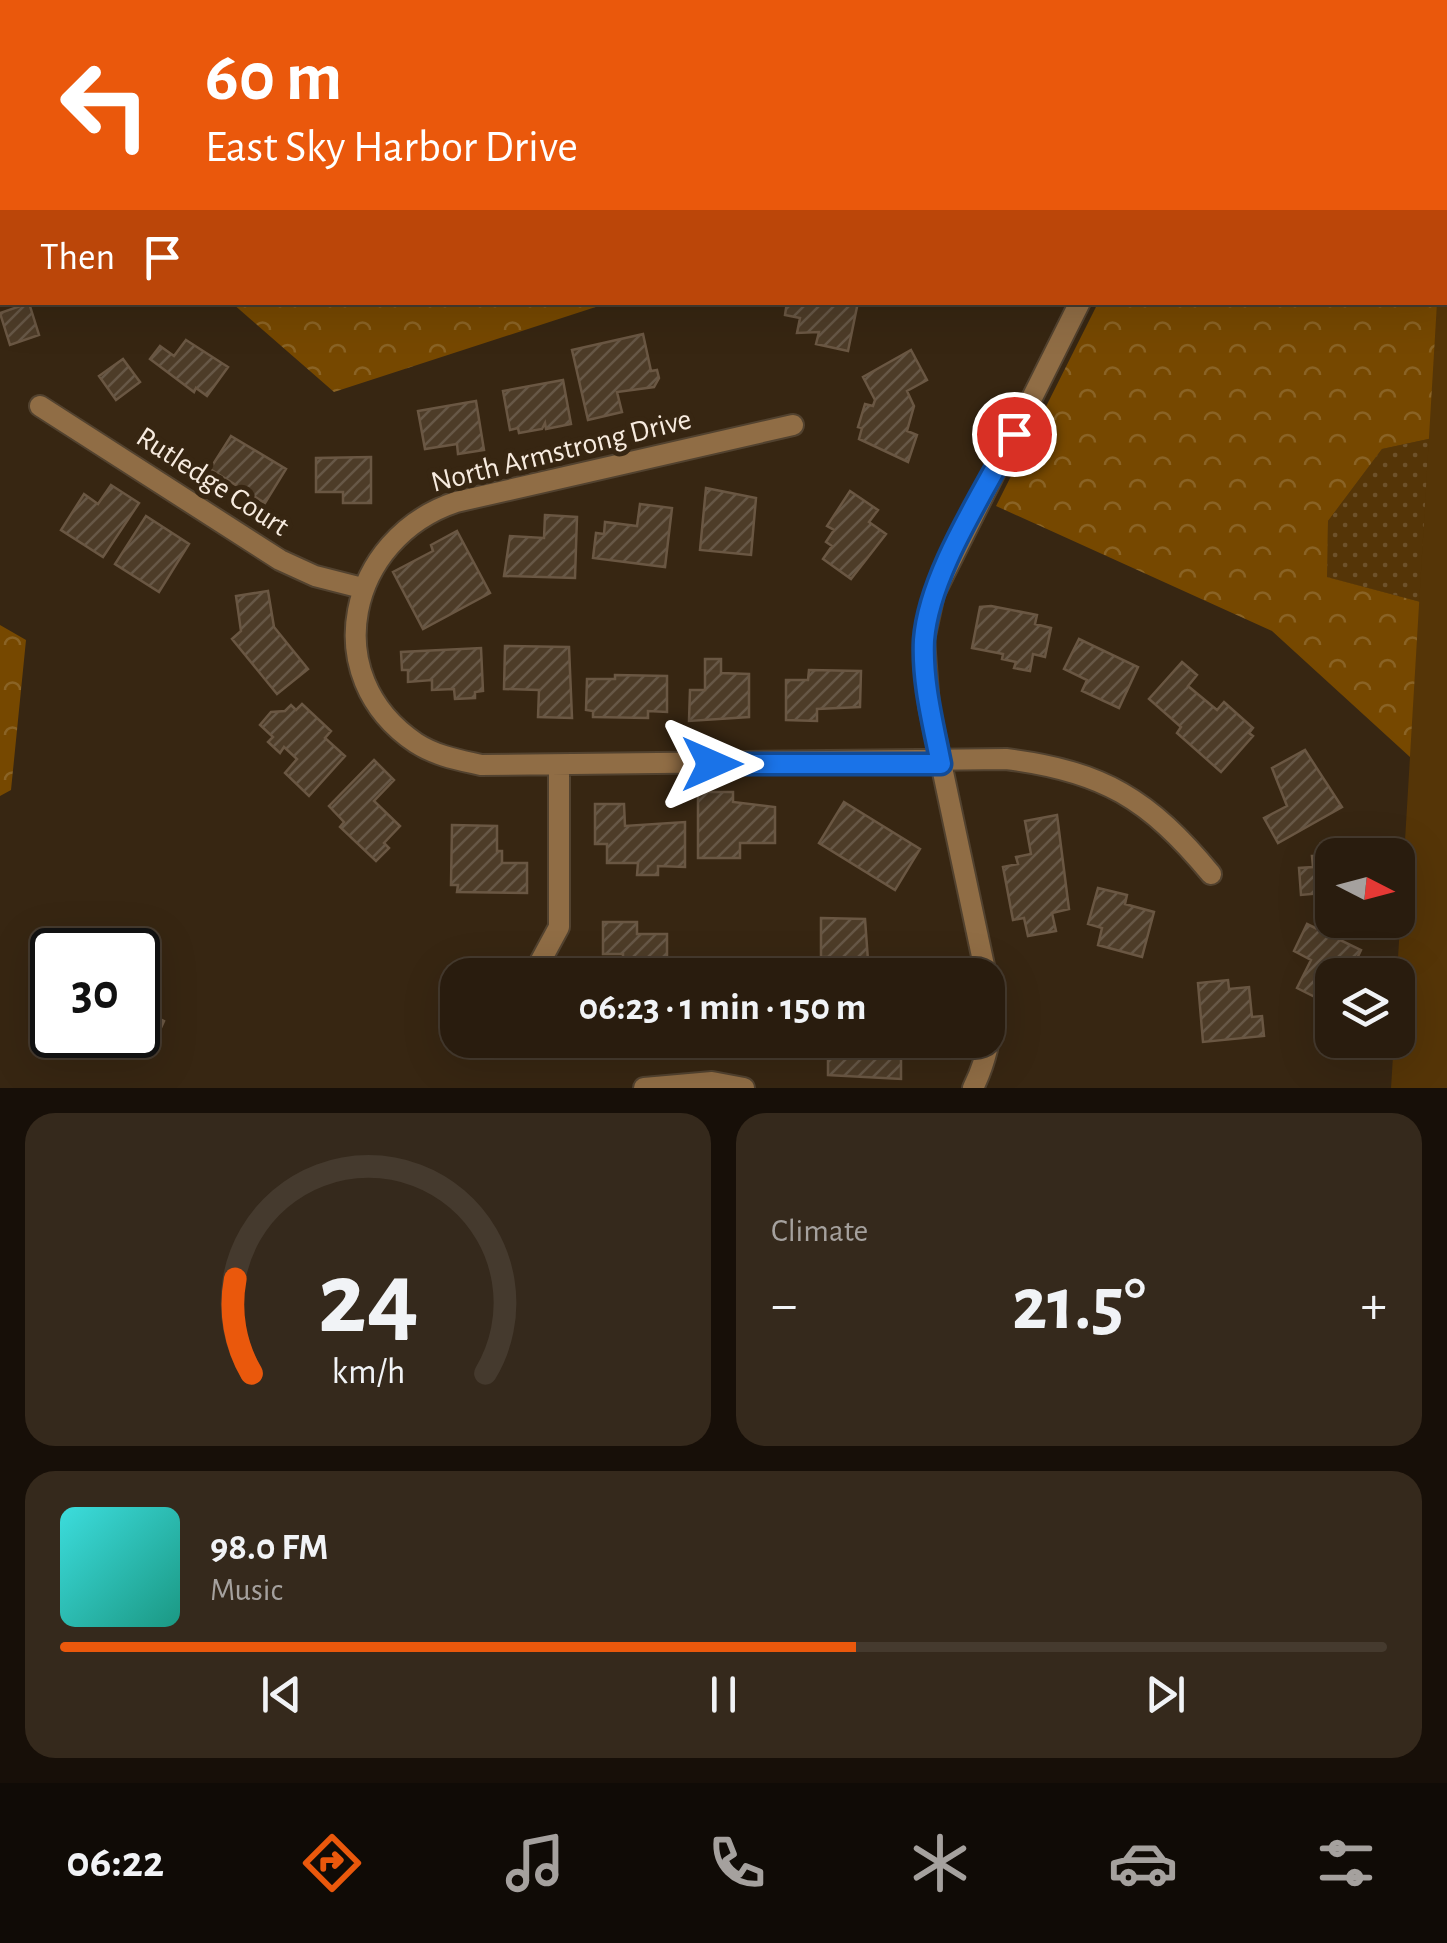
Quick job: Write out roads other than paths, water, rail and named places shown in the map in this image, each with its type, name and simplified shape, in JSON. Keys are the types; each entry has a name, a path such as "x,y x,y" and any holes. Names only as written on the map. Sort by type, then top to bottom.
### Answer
{"street":[{"path":"982,958 924,667 928,614 947,566 1078,305"},
{"name":"Rutledge Court","path":"40,406 280,560 315,576 362,588"},
{"name":"North Armstrong Drive","path":"794,425 434,510 394,538 375,560 362,588 356,619 362,672 375,699 400,730 447,758 481,765 941,764 1006,760 1050,764 1094,777 1148,806 1172,827 1211,874"},
{"path":"542,958 559,926 559,765"},
{"path":"973,1088 983,1058"},
{"path":"644,1088 712,1082 744,1088"}]}
